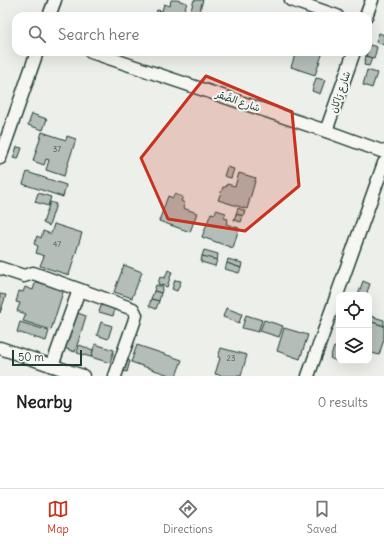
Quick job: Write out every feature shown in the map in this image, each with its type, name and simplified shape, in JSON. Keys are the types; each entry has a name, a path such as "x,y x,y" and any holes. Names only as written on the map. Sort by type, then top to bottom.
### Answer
{"street":[{"path":"50,12 55,0"},
{"path":"291,0 326,12"},
{"path":"368,12 372,0"},
{"path":"0,158 36,56"},
{"name":"شارع الصَّقر","path":"103,56 384,152"},
{"name":"شارع رَاكان","path":"326,131 353,56"},
{"path":"308,376 384,163"},
{"path":"0,268 24,276 33,273 134,310 136,315 134,322 115,376"},
{"path":"52,366 79,290"},
{"path":"0,348 82,376"}],"highlighted area":[{"path":"206,76 292,112 299,186 245,231 168,219 141,158"}],"building":[{"path":"171,0 187,3 184,11 188,12 156,12 157,10 162,11 164,4 170,6"},
{"path":"194,0 203,0 199,12 190,12"},
{"path":"379,33 384,35 384,45 376,42"},
{"path":"372,46 377,47 374,59 366,56 372,56"},
{"path":"295,56 322,56 315,75 291,67"},
{"path":"366,56 372,58 369,66 364,65"},
{"path":"367,70 377,73 372,88 363,85"},
{"path":"316,78 325,80 320,94 312,91"},
{"path":"32,114 47,119 43,130 28,125"},
{"path":"42,132 66,140 67,136 76,139 64,176 46,170 49,160 46,159 44,165 33,161"},
{"path":"17,147 22,148 18,159 13,158"},
{"path":"227,167 234,169 231,178 224,176"},
{"path":"27,172 66,185 63,197 23,184"},
{"path":"239,173 256,178 247,209 218,200 223,187 226,187 227,184 235,186"},
{"path":"38,193 51,197 48,206 35,202"},
{"path":"174,194 183,197 181,201 185,203 183,208 197,213 190,232 159,221 168,196 173,198"},
{"path":"50,202 56,204 49,226 43,223"},
{"path":"238,208 245,211 243,216 236,214"},
{"path":"216,210 226,213 224,218 228,219 226,224 239,228 233,248 202,237 211,213 215,214"},
{"path":"236,214 243,216 241,222 234,220"},
{"path":"54,224 82,233 69,275 40,266 44,256 36,253 38,246 34,244 37,236 41,238 43,231 51,234"},
{"path":"204,250 218,254 217,260 202,256"},
{"path":"202,256 217,260 215,266 201,262"},
{"path":"228,259 242,263 241,268 227,263"},
{"path":"227,263 241,268 239,273 225,269"},
{"path":"124,265 142,272 132,298 114,292"},
{"path":"168,270 172,272 167,287 158,284 160,277 165,278"},
{"path":"36,280 64,289 51,330 23,321 26,314 17,311 20,303 16,302 19,291 23,292 25,287 33,290"},
{"path":"175,280 181,281 177,291 172,289"},
{"path":"363,281 370,284 367,292 359,292"},
{"path":"156,285 163,287 161,293 154,291"},
{"path":"154,291 161,293 159,301 151,299"},
{"path":"0,294 6,295 0,313"},
{"path":"151,299 159,301 156,309 149,306"},
{"path":"103,300 116,305 113,316 99,312"},
{"path":"226,308 242,314 239,323 223,317"},
{"path":"75,312 86,316 75,352 64,348"},
{"path":"246,315 262,320 258,332 242,328"},
{"path":"372,317 384,320 384,326 372,322"},
{"path":"264,320 283,326 279,337 260,331"},
{"path":"20,322 49,331 46,341 17,332"},
{"path":"101,322 112,326 108,339 97,335"},
{"path":"372,322 384,326 384,339 379,355 372,353"},
{"path":"284,328 308,335 300,359 277,351"},
{"path":"95,344 114,350 110,363 91,357"},
{"path":"79,345 93,350 91,357 77,353"},
{"path":"137,345 182,360 176,376 131,362"},
{"path":"334,347 336,348 336,361 330,358"},
{"path":"221,348 247,355 241,376 220,376 221,375 215,374 220,358 218,357"},
{"path":"124,359 130,361 127,372 120,370"}]}
